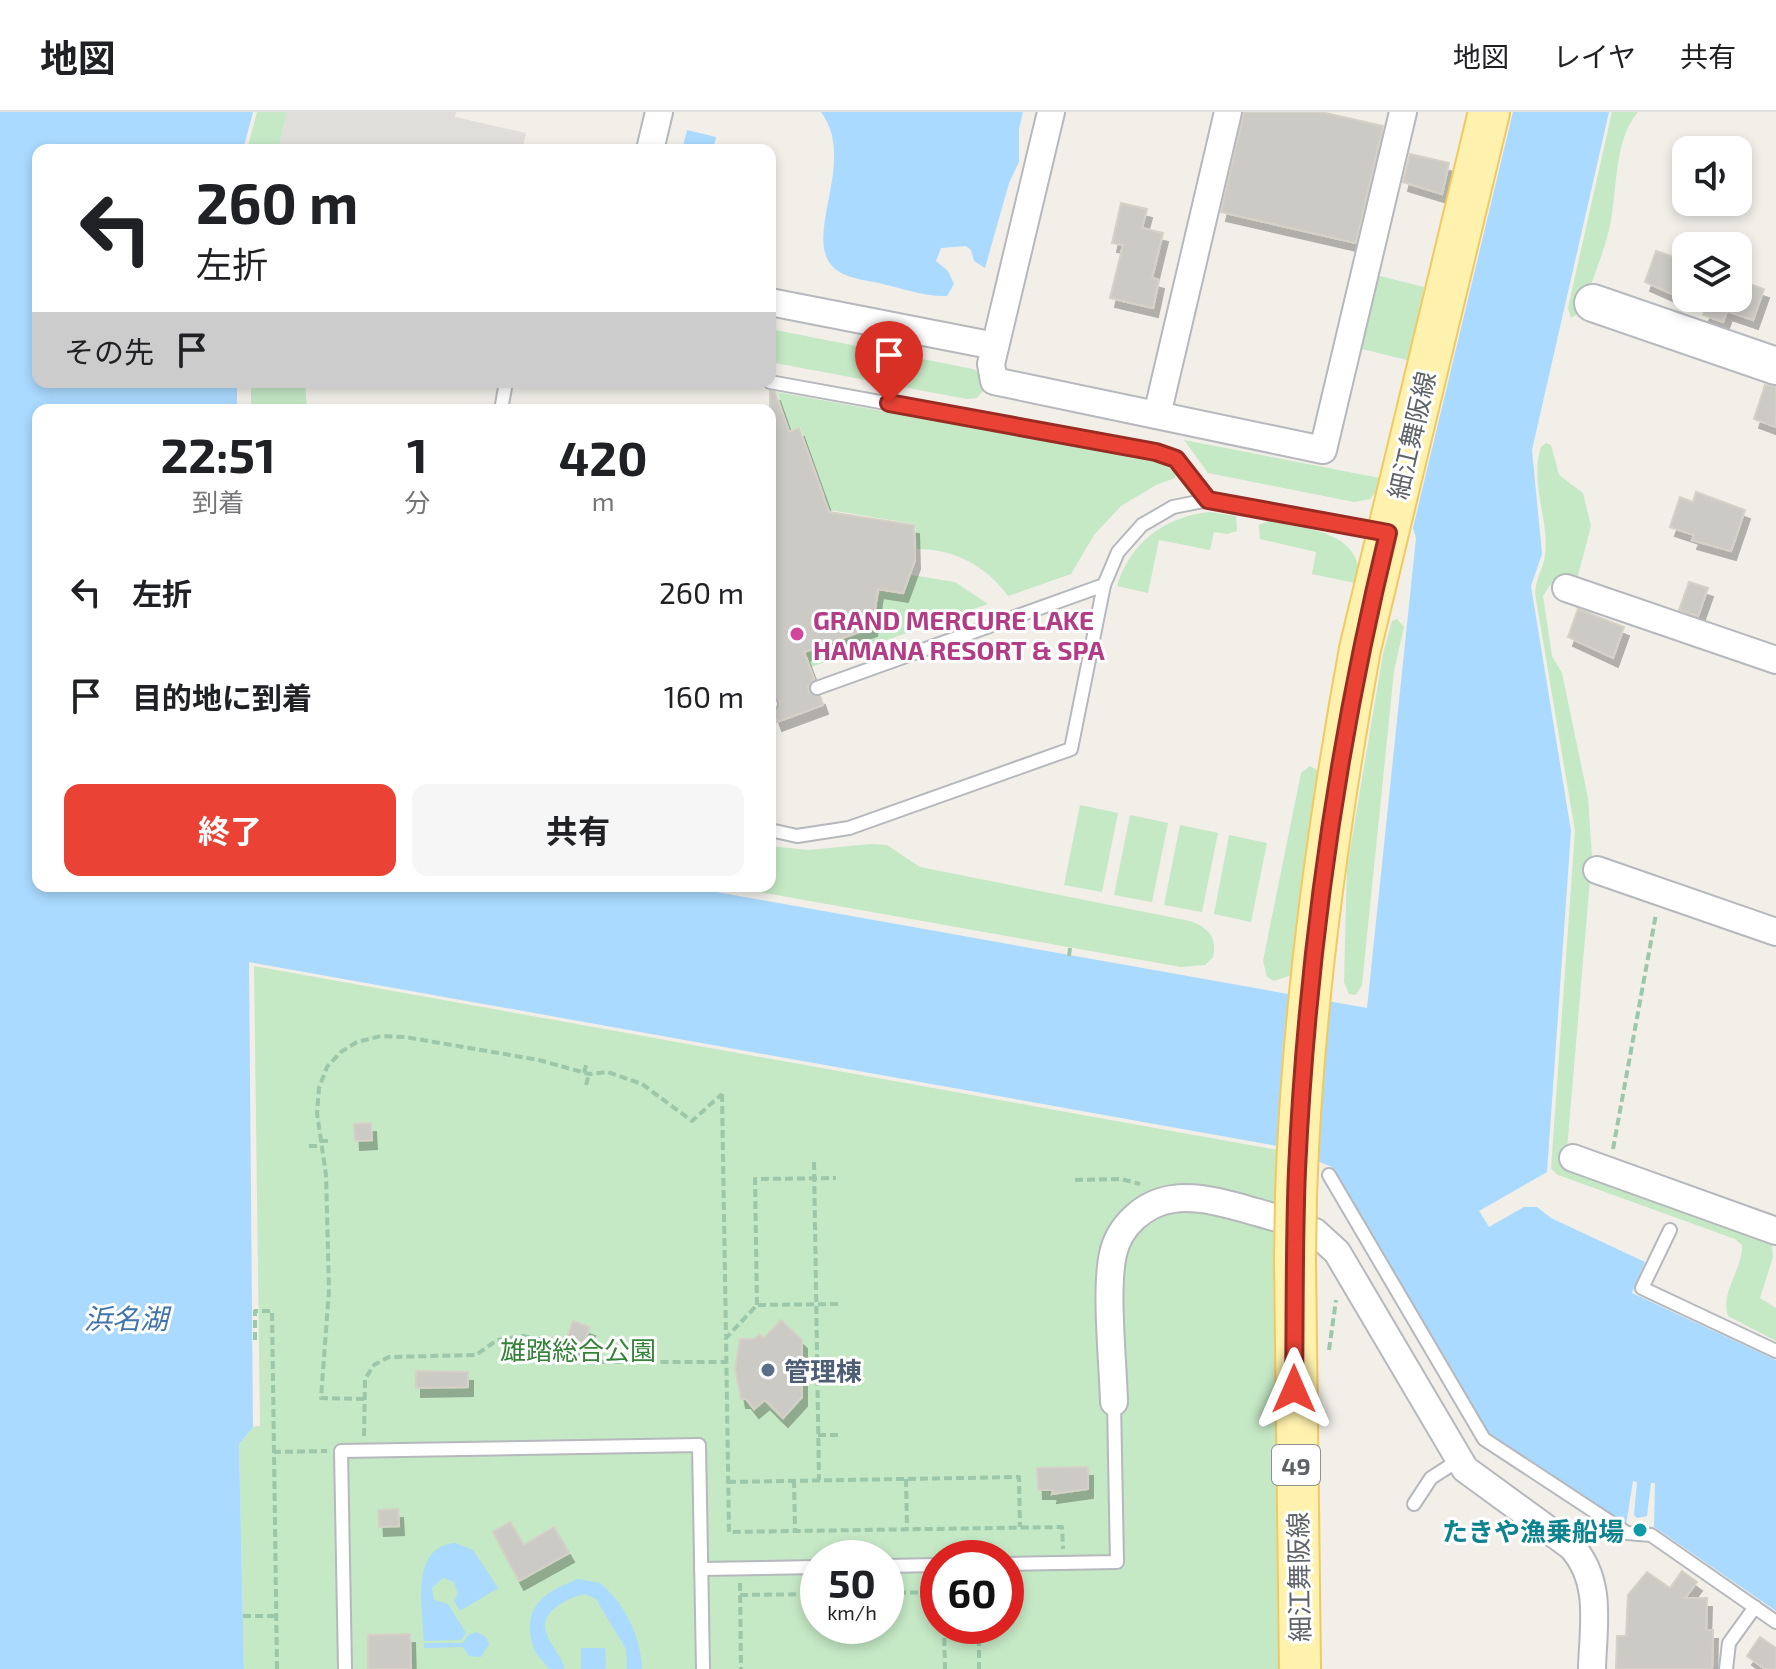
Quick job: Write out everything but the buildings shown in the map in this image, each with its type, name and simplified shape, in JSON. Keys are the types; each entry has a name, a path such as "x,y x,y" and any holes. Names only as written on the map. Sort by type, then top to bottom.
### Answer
{"main road":[{"name":"細江舞阪線","path":"1300,1669 1305,1246 1301,1189 1311,983 1333,797 1360,649 1489,112"}],"street":[{"path":"651,144 659,112"},
{"path":"1051,112 990,373 1002,385 1323,450 1403,112"},
{"path":"1157,415 1228,112"},
{"path":"776,303 995,346"},
{"path":"1593,303 1776,366"},
{"path":"1566,588 1776,660"},
{"path":"1597,870 1776,932"},
{"path":"1573,1158 1776,1231"},
{"path":"1114,1402 1113,1255 1127,1226 1159,1203 1301,1189"},
{"path":"1305,1246 1337,1252 1459,1460 1476,1481 1572,1547 1583,1559 1594,1592 1592,1669"}],"lane":[{"path":"776,383 1156,452 1176,459 1208,500"},
{"path":"776,831 797,836 849,828 1071,749 1104,585 1118,552 1142,525 1173,507 1208,500 1388,533"},
{"path":"817,688 1104,585"},
{"path":"1301,1189 1484,1439 1627,1533 1651,1535 1776,1622"},
{"path":"1670,1230 1642,1288 1776,1351"},
{"path":"1024,1564 1117,1562 1114,1402"},
{"path":"345,1669 341,1451 699,1445 703,1669"},
{"path":"1414,1504 1431,1478 1459,1460"},
{"path":"701,1569 800,1567"},
{"path":"1726,1669 1729,1643 1755,1607"}],"path":[{"path":"1608,1171 1658,903"},
{"path":"1069,956 1070,948"},
{"path":"364,1399 321,1398 329,1290 326,1175 320,1144 319,1088 327,1067 357,1042 381,1036 405,1037 539,1060 586,1073 608,1072 642,1084 692,1121 722,1094 729,1532 1062,1527 1063,1563"},
{"path":"586,1085 587,1062"},
{"path":"309,1146 331,1141"},
{"path":"814,1162 819,1480"},
{"path":"726,1338 757,1305 755,1179 836,1178"},
{"path":"1075,1180 1134,1181 1145,1187 1159,1203"},
{"path":"757,1305 838,1304"},
{"path":"255,1340 255,1311 272,1311 277,1669"},
{"path":"365,1451 364,1399 369,1372 389,1357 476,1355 510,1337 536,1337 599,1362 726,1362"},
{"path":"818,1435 840,1435"},
{"path":"274,1452 341,1451"},
{"path":"728,1482 1019,1477 1020,1527"},
{"path":"906,1479 907,1529"},
{"path":"794,1480 795,1531"},
{"path":"740,1569 741,1669"},
{"path":"740,1595 800,1594"},
{"path":"243,1616 277,1616"},
{"path":"944,1644 945,1669"},
{"path":"979,1644 979,1669"}],"shaded area":[{"path":"287,112 456,112 455,117 526,133 523,144 279,144"}],"green space":[{"path":"257,112 287,112 279,144 249,144"},
{"path":"1612,112 1638,112 1624,138 1611,220 1602,254 1581,312 1571,318 1568,308"},
{"path":"1376,275 1424,287 1411,354 1407,360 1358,348"},
{"path":"776,330 973,369 981,373 983,391 977,398 967,399 776,363"},
{"path":"251,388 305,388 307,404 251,404"},
{"path":"777,392 1154,460 1176,472 1175,478 1156,485 1121,506 1094,535 1071,574 1008,596 990,576 968,561 944,552 917,549 915,524 799,505 825,495 800,427 790,430"},
{"path":"1184,440 1385,479 1370,499 1354,502 1208,473"},
{"path":"1546,443 1551,445 1559,475 1583,493 1591,526 1577,579 1550,585 1543,596 1552,656 1562,673 1588,798 1592,856 1567,1149 1771,1240 1773,1257 1760,1298 1776,1308 1776,1341 1728,1316 1727,1298 1742,1245 1735,1239 1558,1175 1551,1169 1575,831 1535,593 1546,543 1537,474 1541,447"},
{"path":"1209,512 1236,516 1237,531 1227,534 1214,532 1210,550 1159,540 1148,593 1117,586 1131,557 1151,535 1177,520"},
{"path":"1269,521 1316,531 1343,543 1358,566 1360,584 1312,574 1316,552 1260,539 1259,525"},
{"path":"911,575 955,582 988,604 811,667 808,657 795,662 794,657 873,629 880,591 904,595"},
{"path":"1397,619 1404,627 1394,671 1362,985 1356,995 1349,994 1344,982 1347,868 1383,654 1392,621"},
{"path":"1310,766 1320,772 1297,965 1291,975 1274,981 1267,977 1263,961 1301,773"},
{"path":"1080,805 1118,813 1102,892 1064,885"},
{"path":"1130,815 1168,823 1152,902 1114,895"},
{"path":"1180,825 1218,833 1202,912 1164,905"},
{"path":"1229,835 1267,843 1251,922 1214,914"},
{"path":"887,845 920,867 1190,921 1210,934 1214,944 1213,957 1205,965 1181,967 759,892 776,892 776,847 808,850"},
{"name":"雄踏総合公園","path":"254,966 1278,1150 1283,1669 244,1669 239,1444 253,1427 260,1426"}],"water":[{"name":"浜名湖","path":"0,112 253,112 245,144 32,144 32,388 237,388 237,404 32,404 32,892 717,892 1367,1008 1416,538 1413,528 1513,112 1609,112 1532,450 1542,554 1531,586 1571,831 1547,1172 1479,1211 1489,1227 1524,1207 1537,1207 1551,1218 1645,1262 1632,1293 1776,1360 1776,1611 1654,1527 1626,1525 1489,1434 1332,1167 1283,1147 249,962 253,1427 239,1444 244,1669 0,1669"},
{"path":"821,112 1023,112 1019,129 1019,162 1009,183 985,268 974,261 971,250 966,246 941,248 936,261 948,271 954,284 947,296 939,296 852,277 843,274 829,262 824,246 824,226 834,156 831,133"},
{"path":"687,130 716,137 714,144 684,144"},
{"path":"455,1543 473,1550 498,1588 460,1611 454,1601 458,1593 454,1582 443,1578 432,1588 434,1600 448,1604 466,1633 461,1640 424,1641 421,1597 425,1567 440,1547"},
{"path":"578,1579 600,1583 617,1601 635,1633 642,1669 627,1669 626,1649 596,1599 585,1594 556,1607 545,1622 548,1637 565,1669 549,1669 537,1654 530,1634 533,1612 545,1596"},
{"path":"476,1632 486,1637 489,1644 481,1657 469,1656 463,1647 424,1648 424,1643 463,1643 468,1635"},
{"path":"581,1648 605,1648 606,1669 581,1669"}],"pier":[{"path":"1633,1481 1637,1482 1634,1515 1637,1518 1647,1516 1651,1483 1655,1483 1654,1527 1626,1525"}],"place":[{"name":"GRAND MERCURE LAKE HAMANA RESORT & SPA","path":"797,634"},
{"name":"管理棟","path":"768,1370"},
{"name":"たきや漁乗船場","path":"1640,1530"}],"route":[{"path":"889,403 1156,452 1176,459 1208,500 1388,533 1360,649 1323,865 1297,1167 1294,1389"}]}
